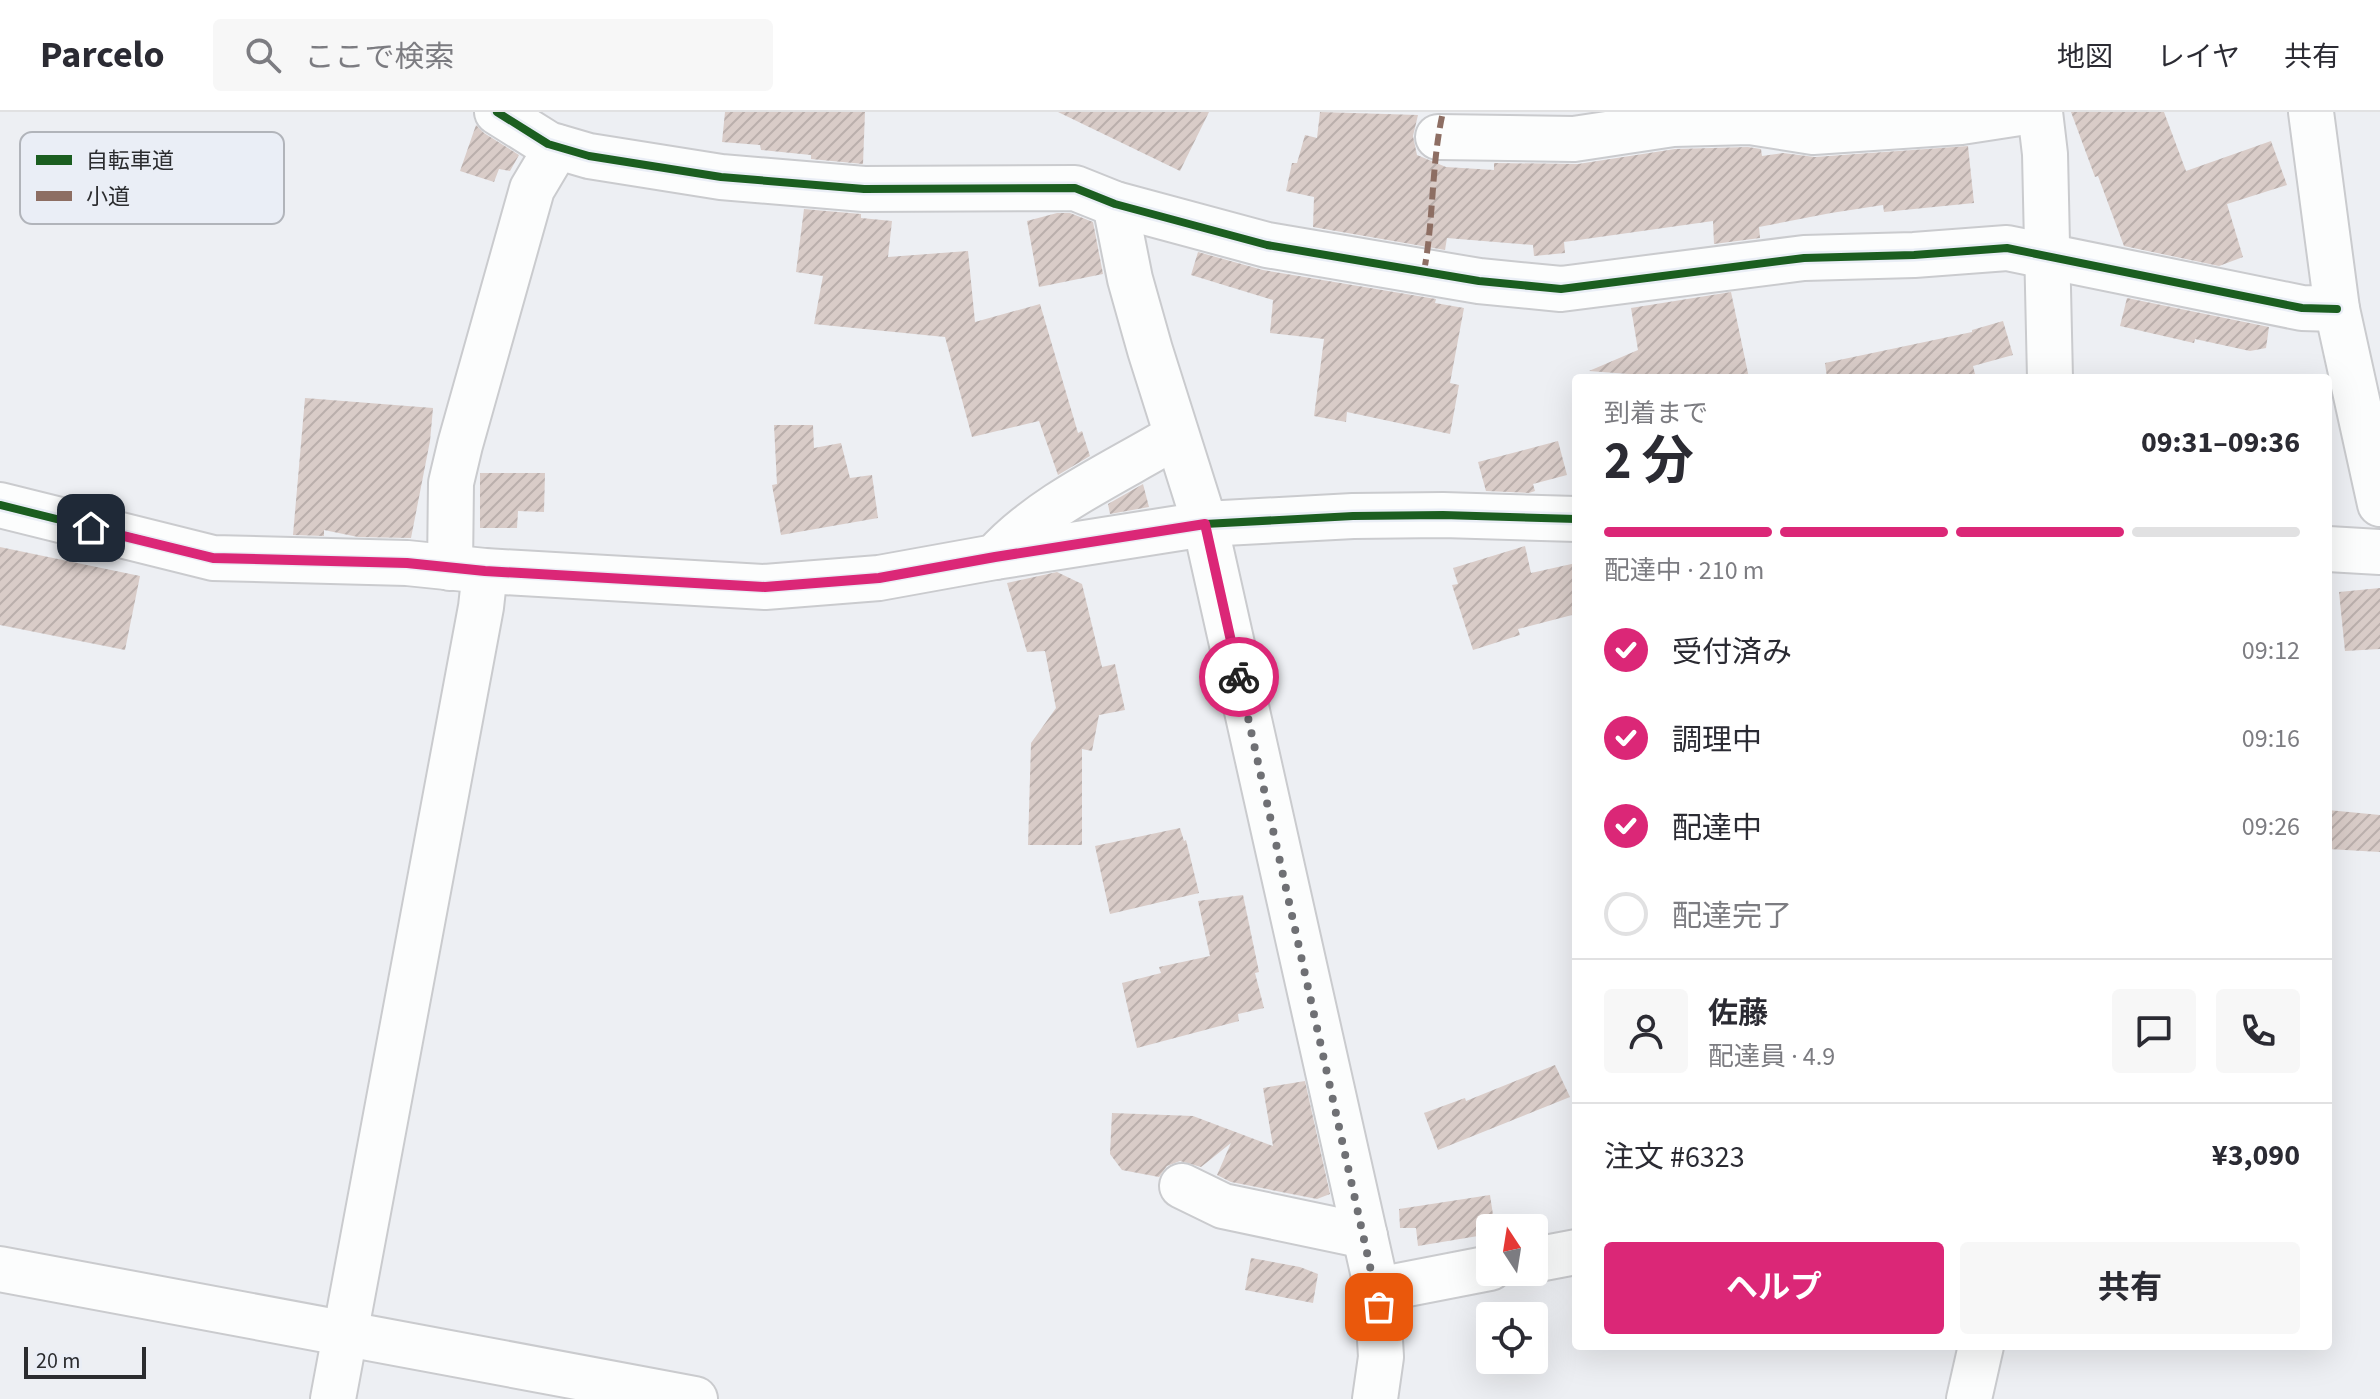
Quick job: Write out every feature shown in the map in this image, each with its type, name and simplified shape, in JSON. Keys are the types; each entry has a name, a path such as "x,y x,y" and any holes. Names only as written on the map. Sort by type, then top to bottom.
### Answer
{"street":[{"path":"497,112 557,147 589,156 721,177 864,189 1075,188 1115,204 1267,245 1479,281 1561,289 1804,258 1914,255 2007,248 2302,308 2337,309"},
{"path":"1438,137 1574,139 1673,124 1750,122 1813,132 1961,122 2026,112"},
{"path":"2040,112 2045,154 2050,374"},
{"path":"2311,112 2337,309 2380,504"},
{"path":"333,1399 478,622 451,483 532,189 557,147"},
{"path":"1115,204 1134,293 1205,524 1377,1290 1381,1357 1375,1399"},
{"path":"995,557 1014,535 1045,513 1176,436"},
{"path":"0,505 213,558 407,563 765,587 879,578 1205,524 1353,516 1572,519"},
{"path":"2332,549 2380,552"},
{"path":"1182,1186 1223,1206 1365,1236"},
{"path":"1548,1257 1572,1253"},
{"path":"0,1269 695,1399"},
{"path":"1377,1290 1476,1271"},
{"path":"1969,1399 1980,1350"}],"building":[{"path":"725,112 865,112 863,164 811,159 811,155 761,150 760,145 722,142"},
{"path":"1058,112 1209,112 1180,171"},
{"path":"1320,112 1418,115 1413,136 1417,155 1446,167 1494,170 1494,163 1578,164 1675,149 1748,147 1761,149 1762,156 1783,153 1815,157 1968,146 1974,203 1884,212 1883,205 1831,213 1759,227 1760,238 1714,244 1713,221 1564,242 1565,253 1534,256 1533,245 1447,238 1445,250 1313,227 1314,197 1286,191 1292,163 1297,163 1305,135 1317,138"},
{"path":"2071,112 2164,112 2186,171 2271,141 2287,185 2227,204 2243,257 2219,266 2124,246"},
{"path":"476,125 519,155 510,171 499,169 494,182 460,171"},
{"path":"804,209 861,214 861,218 892,221 888,257 968,251 975,322 1040,304 1078,433 1082,431 1090,456 1058,475 1039,421 972,437 945,337 814,324 823,276 796,272"},
{"path":"1070,213 1093,222 1103,274 1039,287 1027,221"},
{"path":"1198,252 1263,270 1436,299 1435,303 1464,308 1450,383 1459,385 1450,434 1347,412 1346,422 1314,416 1324,339 1270,333 1273,300 1191,275"},
{"path":"1731,292 1748,374 1589,371 1638,350 1631,308"},
{"path":"2127,298 2269,327 2266,348 2250,351 2195,339 2194,343 2120,326"},
{"path":"2003,321 2013,355 1973,366 1975,374 1826,374 1825,363"},
{"path":"305,398 433,408 430,441 411,538 358,537 324,530 324,536 293,535"},
{"path":"774,425 813,425 814,448 841,443 850,478 872,475 878,518 781,535 772,485 777,484"},
{"path":"1558,441 1567,475 1533,484 1535,491 1529,493 1486,491 1478,462"},
{"path":"480,473 545,473 544,512 518,511 517,528 480,528"},
{"path":"1143,484 1149,507 1110,514 1108,504"},
{"path":"1525,546 1531,573 1572,564 1572,615 1518,629 1520,635 1473,650 1452,585 1458,584 1453,568"},
{"path":"0,547 140,576 125,650 0,625"},
{"path":"1057,572 1082,584 1102,667 1115,664 1125,710 1099,715 1092,751 1082,749 1082,845 1028,845 1031,743 1056,708 1045,651 1027,652 1007,583"},
{"path":"2380,588 2380,649 2345,651 2339,592"},
{"path":"2332,810 2380,815 2380,852 2332,849"},
{"path":"1180,828 1199,893 1110,914 1095,846"},
{"path":"1243,895 1259,972 1255,973 1264,1008 1238,1014 1239,1021 1137,1048 1122,983 1161,973 1159,967 1210,956 1198,901"},
{"path":"1555,1065 1570,1097 1438,1150 1424,1113 1465,1098 1466,1101"},
{"path":"1305,1081 1330,1194 1317,1199 1231,1182 1217,1175 1231,1143 1201,1167 1180,1161 1167,1166 1159,1177 1122,1170 1110,1154 1112,1113 1193,1116 1273,1146 1263,1088"},
{"path":"1490,1195 1493,1214 1476,1214 1476,1236 1418,1246 1416,1228 1400,1228 1399,1209"},
{"path":"1251,1258 1300,1267 1318,1274 1313,1303 1245,1290"}],"marked path":[{"path":"1424,271 1443,112"}],"cycle path":[{"path":"497,112 548,144 589,156 721,177 864,189 1075,188 1115,204 1267,245 1479,281 1561,289 1804,258 1914,255 2007,248 2302,308 2337,309"},
{"path":"0,505 213,558 407,563 485,571 765,587 879,578 1205,524 1353,516 1572,519"}],"way so far":[{"path":"1239,677 1379,1307"}],"route":[{"path":"91,528 213,558 407,563 485,571 765,587 879,578 1205,524 1239,677"}]}
